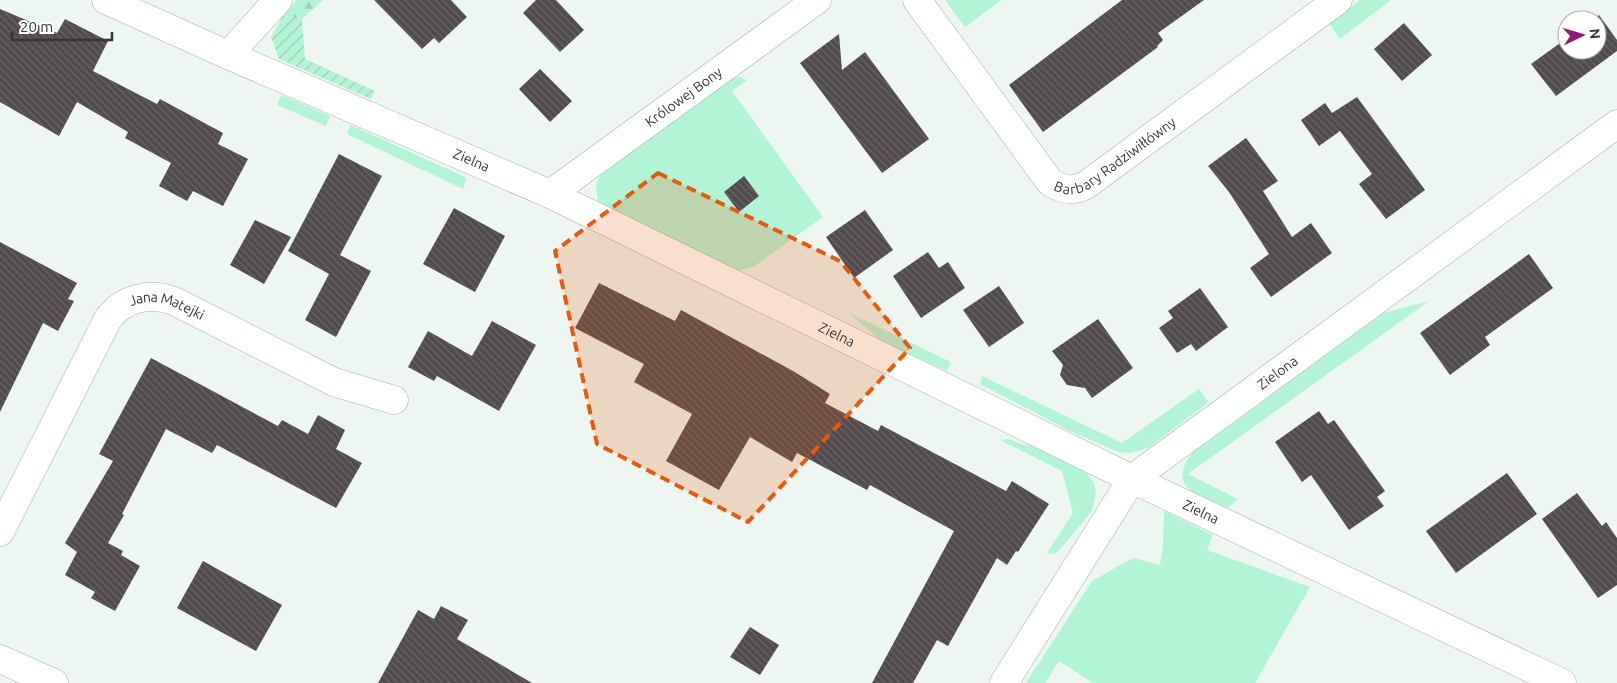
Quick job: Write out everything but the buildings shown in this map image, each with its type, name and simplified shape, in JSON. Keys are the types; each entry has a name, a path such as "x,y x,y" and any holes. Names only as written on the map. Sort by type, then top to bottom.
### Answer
{"street":[{"name":"Zielna","path":"106,0 228,55 550,194 1132,479 1562,683"},
{"path":"228,55 278,0"},
{"name":"Królowej Bony","path":"550,194 817,0"},
{"name":"Barbary Radziwiłłówny","path":"917,0 1050,182 1060,188 1071,190 1086,185 1338,0"},
{"name":"Zielona","path":"1004,683 1132,479 1617,124"},
{"name":"Jana Matejki","path":"0,532 108,319 116,308 132,300 154,296 174,301 334,382 394,400"},
{"path":"0,659 54,683"}],"highlighted area":[{"path":"658,173 840,261 910,348 748,522 597,444 555,251"}],"green space":[{"path":"296,0 323,0 302,19 283,16"},
{"path":"945,0 1002,0 965,27"},
{"path":"1360,0 1391,0 1340,39 1329,23"},
{"path":"283,16 302,19 305,59 375,91 371,99 279,59 271,37"},
{"path":"740,77 747,80 732,91 823,217 753,267 734,272 598,203 596,185 602,172 732,78"},
{"path":"281,95 330,116 326,126 277,105"},
{"path":"351,125 467,178 463,189 347,134"},
{"path":"1429,301 1188,474 1238,499 1226,509 1197,495 1184,483 1185,465 1192,453 1384,313"},
{"path":"849,313 951,362 947,371 880,340"},
{"path":"982,376 1122,443 1199,389 1209,402 1148,448 1130,453 1118,452 1068,430 980,384"},
{"path":"1008,439 1027,446 1030,444 1084,470 1094,483 1096,494 1092,511 1056,554 1047,553 1073,513 1062,471 1000,440"},
{"path":"1164,511 1213,535 1207,550 1310,587 1255,683 1093,683 1059,661 1045,683 1026,683 1092,581 1133,558 1160,565 1163,547"}]}
